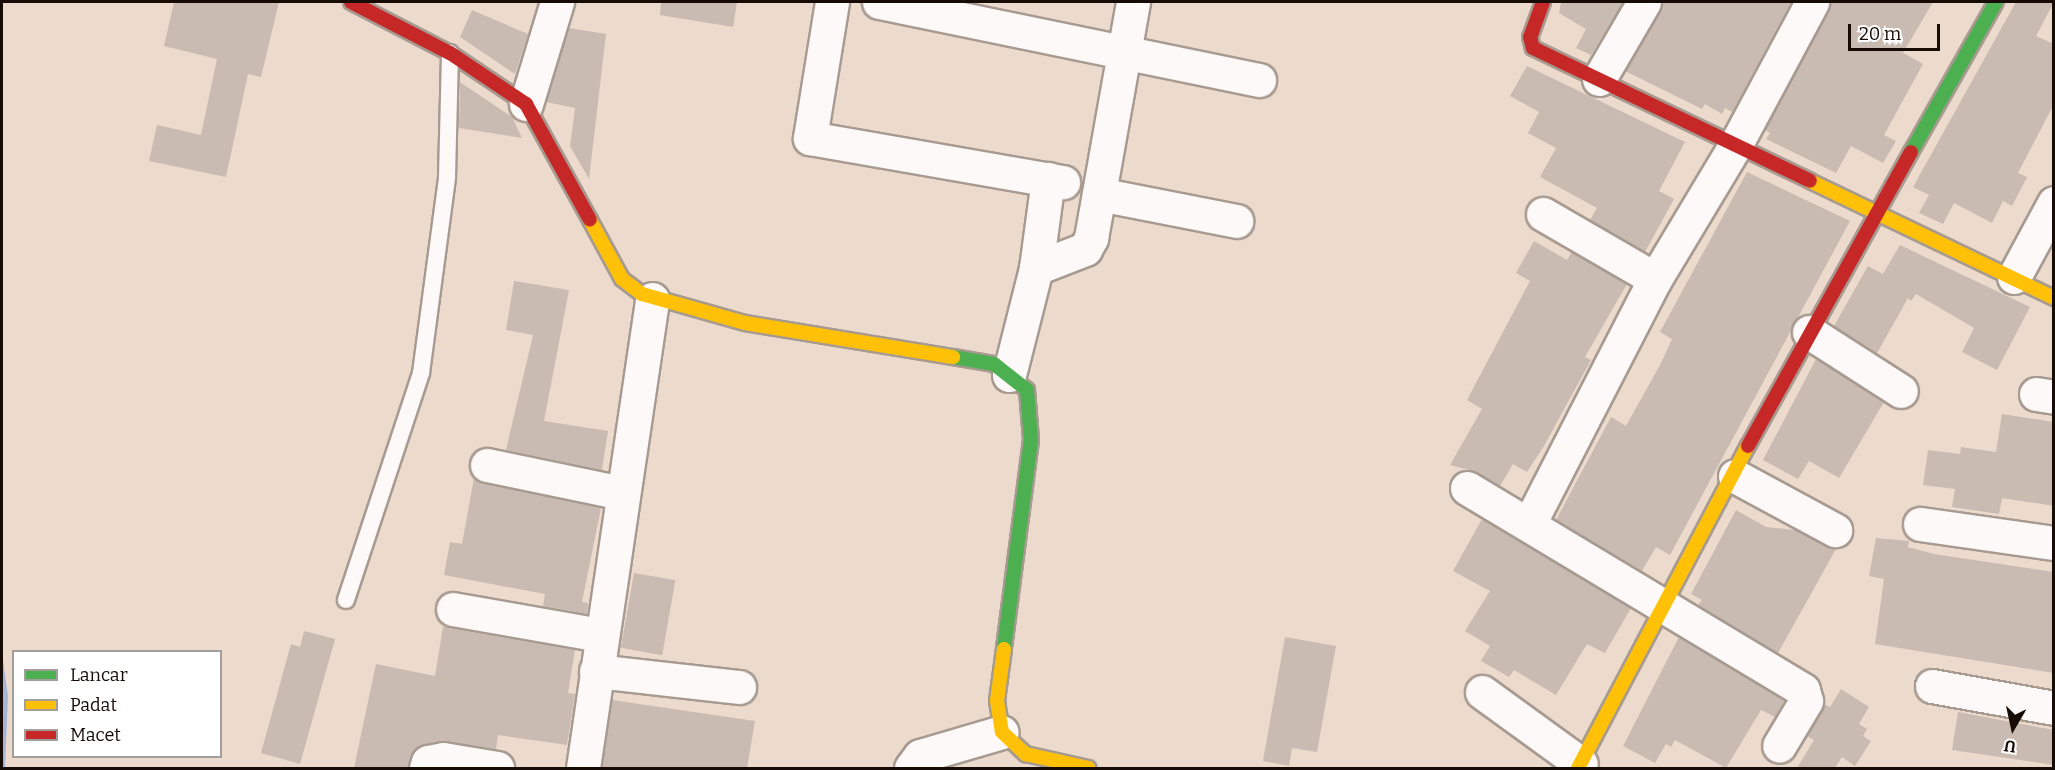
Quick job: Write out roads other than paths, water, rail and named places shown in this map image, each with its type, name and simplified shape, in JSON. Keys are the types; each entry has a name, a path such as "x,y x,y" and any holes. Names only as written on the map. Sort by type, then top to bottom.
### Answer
{"street":[{"path":"351,2 450,53 526,104 622,279 652,299 745,324 994,364 1027,390 1031,440 997,702 1002,732 1026,753 1088,768"},
{"path":"526,104 557,2"},
{"path":"832,2 810,138 1056,180 1009,375"},
{"path":"879,2 1124,49 1259,80"},
{"path":"1036,268 1085,249 1099,194 1133,2"},
{"path":"1543,2 1530,37 1533,48 2054,298"},
{"path":"1599,79 1644,2"},
{"path":"1529,524 1655,279 1736,144 1812,2"},
{"path":"1482,692 1580,766 1668,607 1809,332 1878,214 1996,2"},
{"path":"1099,194 1236,221"},
{"path":"2014,277 2054,202"},
{"path":"1543,214 1655,279"},
{"path":"583,768 600,635 652,299"},
{"path":"1809,332 1901,391"},
{"path":"487,465 622,493"},
{"path":"1735,476 1835,530"},
{"path":"1467,488 1803,690 1806,701 1779,746"},
{"path":"1920,524 2054,543"},
{"path":"453,609 600,635"},
{"path":"596,671 739,687"},
{"path":"1932,686 2054,708"},
{"path":"911,768 921,756 1002,732"},
{"path":"426,768 428,762 443,759 497,768"}],"lane":[{"path":"346,600 421,373 447,177 450,53"}],"water":[{"path":"2,653 8,696 5,768 2,768"}]}
